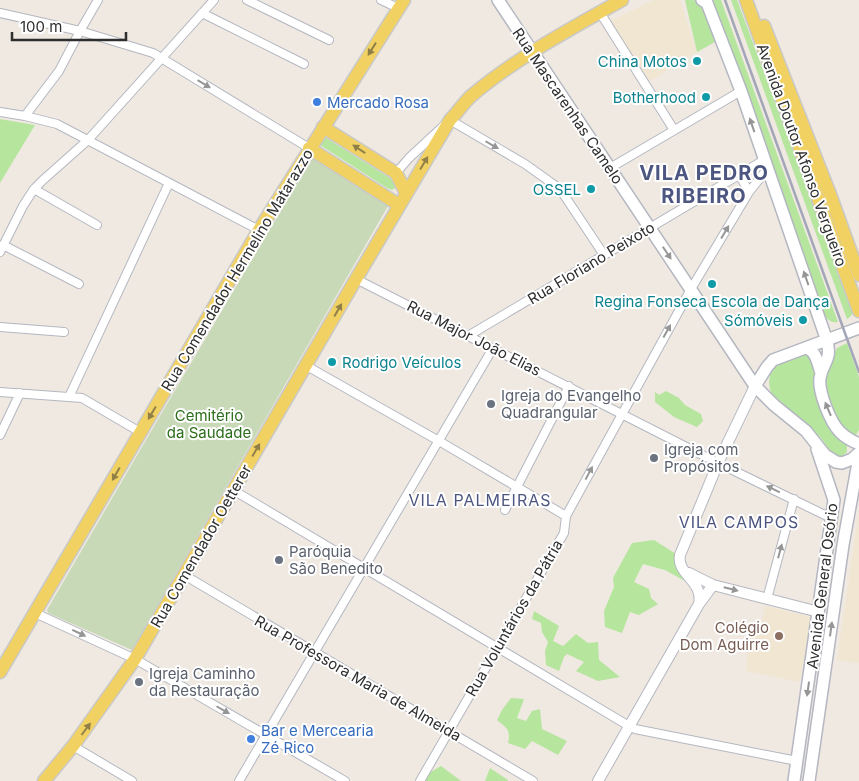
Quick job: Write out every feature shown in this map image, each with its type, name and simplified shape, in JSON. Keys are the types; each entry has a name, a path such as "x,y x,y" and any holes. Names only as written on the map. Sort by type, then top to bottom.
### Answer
{"main road":[{"name":"Rua Mascarenhas Camelo","path":"498,0 755,386 774,405 806,431 816,445"},
{"name":"Rua Comendador Oetterer","path":"44,781 73,746 135,659 305,365 450,120 470,98 502,72 606,6 622,0"},
{"name":"Avenida Doutor Afonso Vergueiro","path":"746,0 859,311"},
{"name":"Avenida Doutor Afonso Vergueiro","path":"754,0 831,197 858,272"},
{"path":"705,1 741,91 827,341 828,358 821,373 820,391 830,415 840,432 858,449 846,462 836,462 825,456 816,445"},
{"name":"Rua Comendador Hermelino Matarazzo","path":"0,672 259,230 401,4"},
{"path":"323,126 397,175 406,193"},
{"path":"309,148 399,205"},
{"path":"384,196 397,195 400,189 397,175"},
{"path":"755,386 767,367 777,358 859,328"},
{"path":"806,348 814,353 821,373"},
{"path":"767,367 766,384 774,405"},
{"name":"Avenida General Osório","path":"794,781 834,500 816,445"},
{"name":"Avenida General Osório","path":"808,781 858,449"},
{"path":"832,519 838,526 843,545"}],"street":[{"path":"25,116 60,71 98,0"},
{"path":"78,284 2,249 23,206 34,190 88,140 214,0"},
{"path":"247,0 329,40"},
{"path":"381,0 401,4"},
{"path":"606,6 674,130"},
{"path":"0,13 80,31 153,53 309,148"},
{"path":"202,13 304,64"},
{"path":"610,168 741,91"},
{"path":"0,112 57,124 259,230"},
{"path":"450,120 525,164 560,189 604,255"},
{"name":"Rua Comendador Oetterer","path":"397,175 409,158 450,120"},
{"name":"Rua Floriano Peixoto","path":"468,336 739,174 766,164"},
{"name":"Rua Voluntários da Pátria","path":"420,781 564,533 566,516 622,413 691,289 766,164"},
{"path":"739,174 748,192"},
{"path":"69,397 170,183"},
{"path":"34,190 97,226"},
{"name":"Rua Major João Elias","path":"356,278 718,463 832,519"},
{"path":"0,327 64,332"},
{"path":"239,781 493,348"},
{"path":"305,365 566,516"},
{"path":"505,510 569,386"},
{"path":"699,604 699,593 679,561 718,463 755,386"},
{"path":"0,392 82,398 140,432"},
{"path":"0,435 20,393"},
{"path":"233,490 628,726 797,761"},
{"path":"767,598 794,499"},
{"path":"686,572 713,584 819,612"},
{"name":"Rua Professora Maria de Almeida","path":"184,575 533,781"},
{"path":"598,781 699,604 713,584"},
{"path":"35,613 135,659 345,781"},
{"path":"73,746 132,781"}],"shaded area":[{"path":"654,0 680,0 697,52 650,81 608,19 617,18"},
{"path":"859,510 859,663 837,660"},
{"name":"Colégio Dom Aguirre","path":"765,606 811,617 800,682 746,671 748,647 753,624 761,624"}],"green space":[{"path":"685,0 694,0 703,8 715,42 697,52"},
{"path":"713,0 721,0 838,322 830,321 823,314"},
{"path":"731,0 737,0 853,312 847,319"},
{"path":"0,119 35,125 0,183"},
{"path":"323,136 393,180 396,185 395,188 392,190 387,188 320,145 318,141"},
{"name":"Cemitério da Saudade","path":"313,156 388,206 132,650 48,613 47,610"},
{"path":"847,343 859,377 859,430 856,435 849,435 836,419 827,399 824,386 827,372 837,348"},
{"path":"811,354 818,371 817,392 847,444 847,452 842,456 834,456 819,436 787,412 772,394 769,384 771,372 778,359"},
{"path":"666,391 701,414 703,421 697,427 674,417 655,402 655,392 659,395"},
{"path":"654,540 676,554 685,581 665,570 643,564 634,582 649,589 651,598 658,604 639,615 630,612 622,633 605,627 604,611 614,587 613,578 632,543"},
{"path":"534,611 559,626 553,641 563,646 576,634 588,643 598,642 599,660 620,677 598,681 576,671 584,662 567,654 559,671 546,665 545,651 548,642 542,632 541,623 532,619"},
{"path":"511,698 524,699 517,718 526,721 532,711 540,709 542,729 567,741 558,755 532,741 525,749 508,743 509,735 507,730 497,720"},
{"path":"441,766 461,781 422,781 422,777"},
{"path":"490,768 508,780 508,781 485,781"}],"railway":[{"path":"725,0 859,372"}],"place":[{"name":"China Motos","path":"697,61"},
{"name":"Botherhood","path":"706,97"},
{"name":"Mercado Rosa","path":"317,102"},
{"name":"OSSEL","path":"591,189"},
{"name":"Regina Fonseca Escola de Dança","path":"712,284"},
{"name":"Sómóveis","path":"803,320"},
{"name":"Rodrigo Veículos","path":"332,362"},
{"name":"Igreja do Evangelho Quadrangular","path":"491,404"},
{"name":"Igreja com Propósitos","path":"654,458"},
{"name":"Paróquia São Benedito","path":"279,560"},
{"name":"Colégio Dom Aguirre","path":"779,636"},
{"name":"Igreja Caminho da Restauração","path":"139,682"},
{"name":"Bar e Mercearia Zé Rico","path":"251,739"}],"district":[{"name":"VILA PEDRO RIBEIRO","path":"704,184"},
{"name":"VILA PALMEIRAS","path":"480,500"},
{"name":"VILA CAMPOS","path":"739,522"}]}
